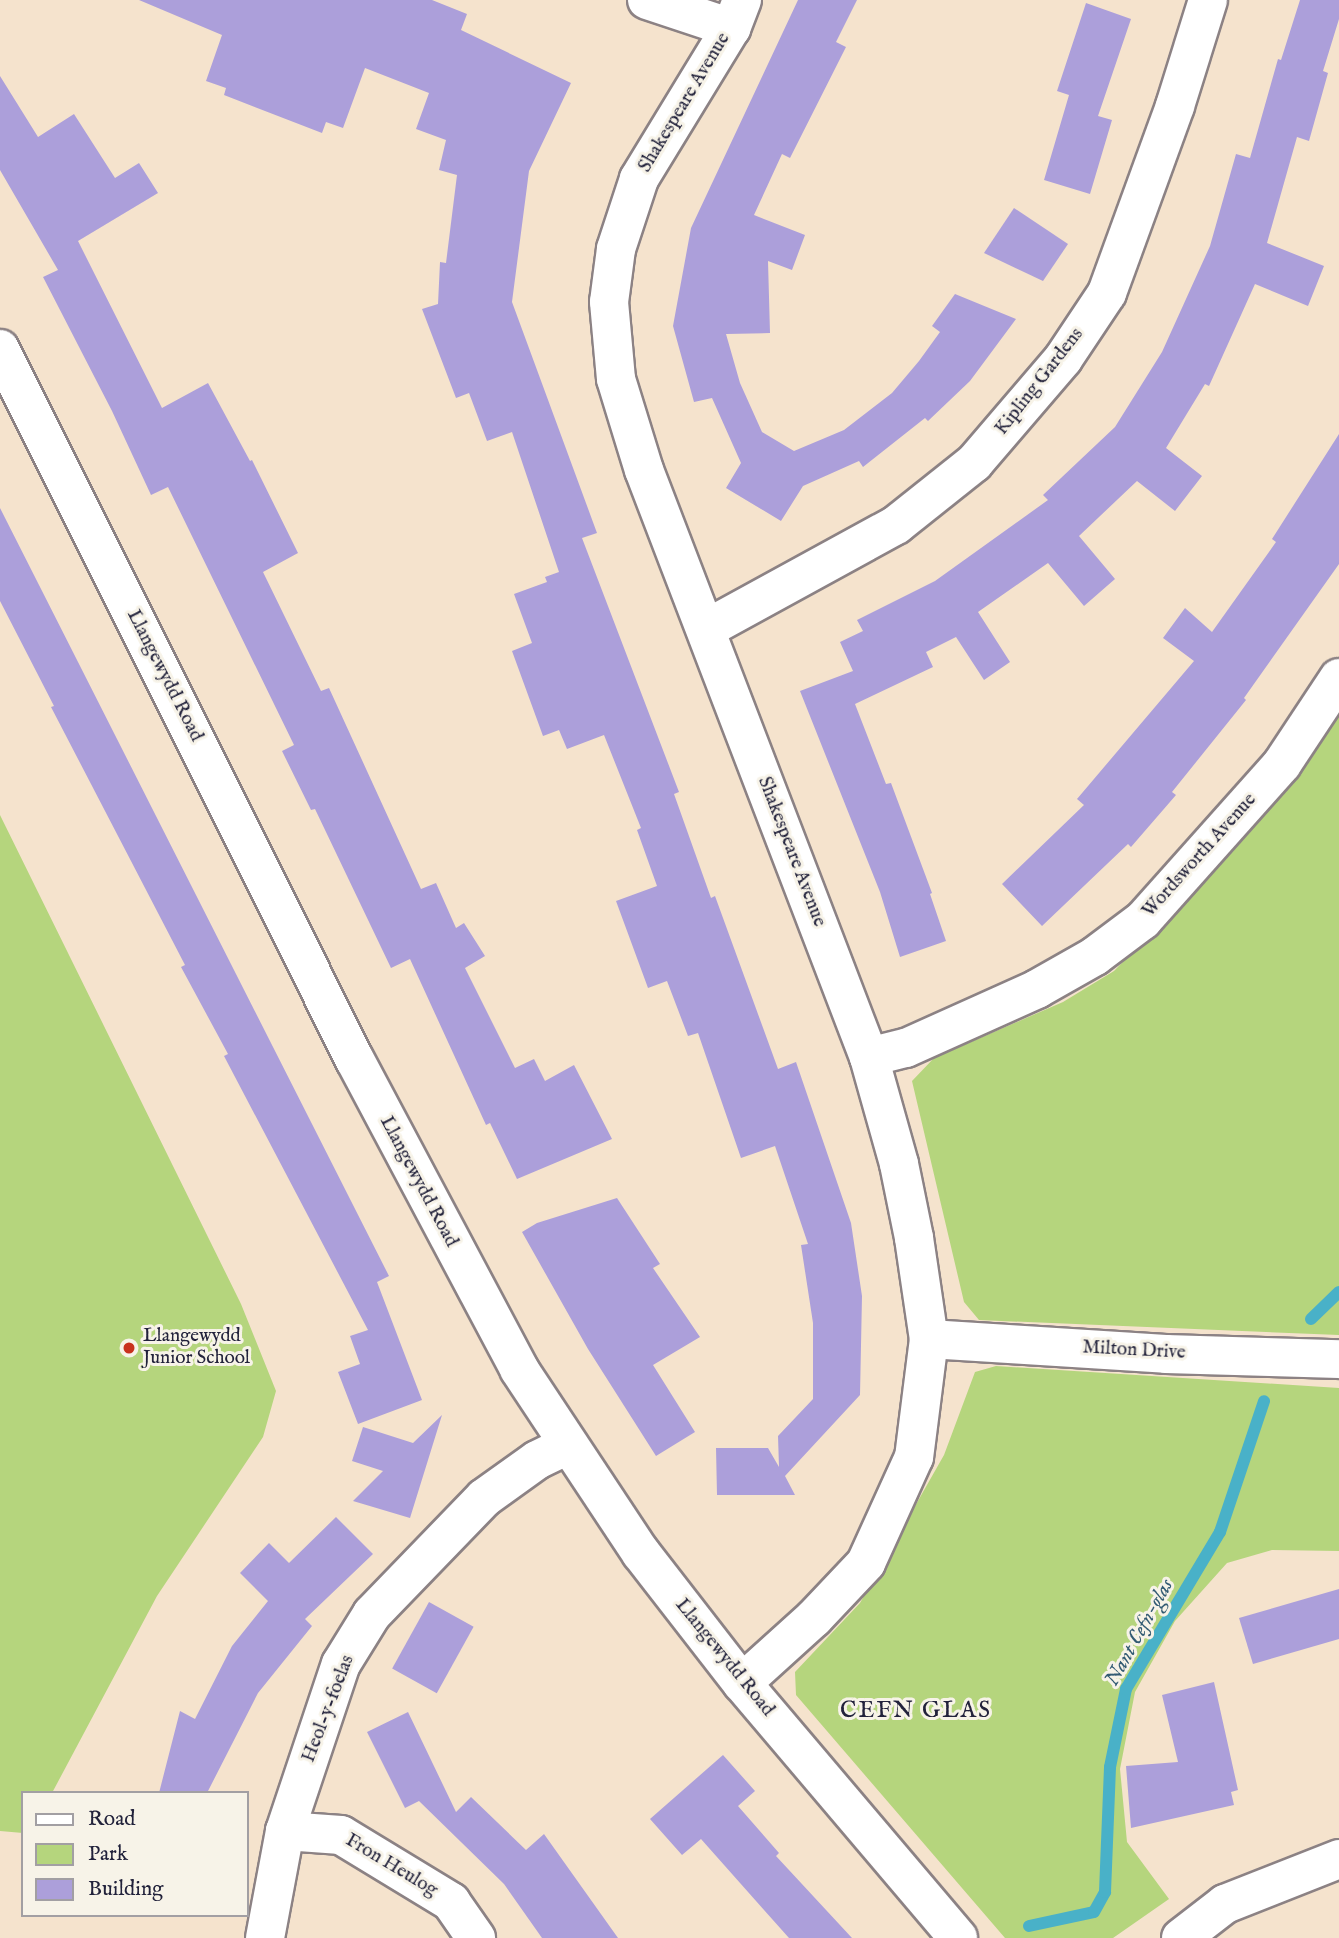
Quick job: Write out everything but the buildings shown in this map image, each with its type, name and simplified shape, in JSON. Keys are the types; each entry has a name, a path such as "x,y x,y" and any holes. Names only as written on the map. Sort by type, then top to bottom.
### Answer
{"street":[{"path":"647,0 736,14"},
{"name":"Kipling Gardens","path":"706,629 896,525 974,463 1063,359 1107,293 1175,106 1208,0"},
{"name":"Shakespeare Avenue","path":"736,14 639,179 616,249 609,302 620,392 644,470 869,1058 899,1164 914,1238 929,1339 914,1457 866,1563 814,1618 742,1684"},
{"name":"Llangewydd Road","path":"0,349 429,1203 519,1369 640,1553 742,1684 958,1938"},
{"name":"Wordsworth Avenue","path":"869,1058 906,1048 1037,989 1095,956 1143,920 1282,764 1339,678"},
{"name":"Milton Drive","path":"929,1339 1167,1354 1339,1359"},
{"name":"Heol-y-foelas","path":"265,1938 285,1831 341,1664 372,1614 484,1498 537,1460 568,1445"},
{"name":"Fron Heulog","path":"285,1831 341,1835 451,1902 476,1938"},
{"path":"1181,1938 1225,1904 1339,1859"}],"green space":[{"path":"1339,707 1339,1335 979,1320 964,1302 912,1081 934,1058 1063,1002 1114,971 1171,912"},
{"name":"Llangewydd Junior School","path":"0,815 241,1304 276,1391 263,1437 157,1596 53,1791 21,1791 21,1833 0,1831"},
{"path":"996,1366 1339,1388 1339,1551 1272,1550 1227,1563 1175,1621 1135,1692 1120,1769 1127,1842 1169,1899 1113,1938 1005,1938 796,1695 795,1672 860,1603 944,1455 975,1372"}],"waterway":[{"name":"Nant Cefn-glas","path":"1311,1319 1339,1292"},
{"name":"Nant Cefn-glas","path":"1029,1926 1094,1912 1105,1892 1110,1767 1126,1689 1220,1532 1264,1401"}],"place":[{"name":"Llangewydd Junior School","path":"129,1348"}],"district":[{"name":"CEFN GLAS","path":"916,1711"}]}
